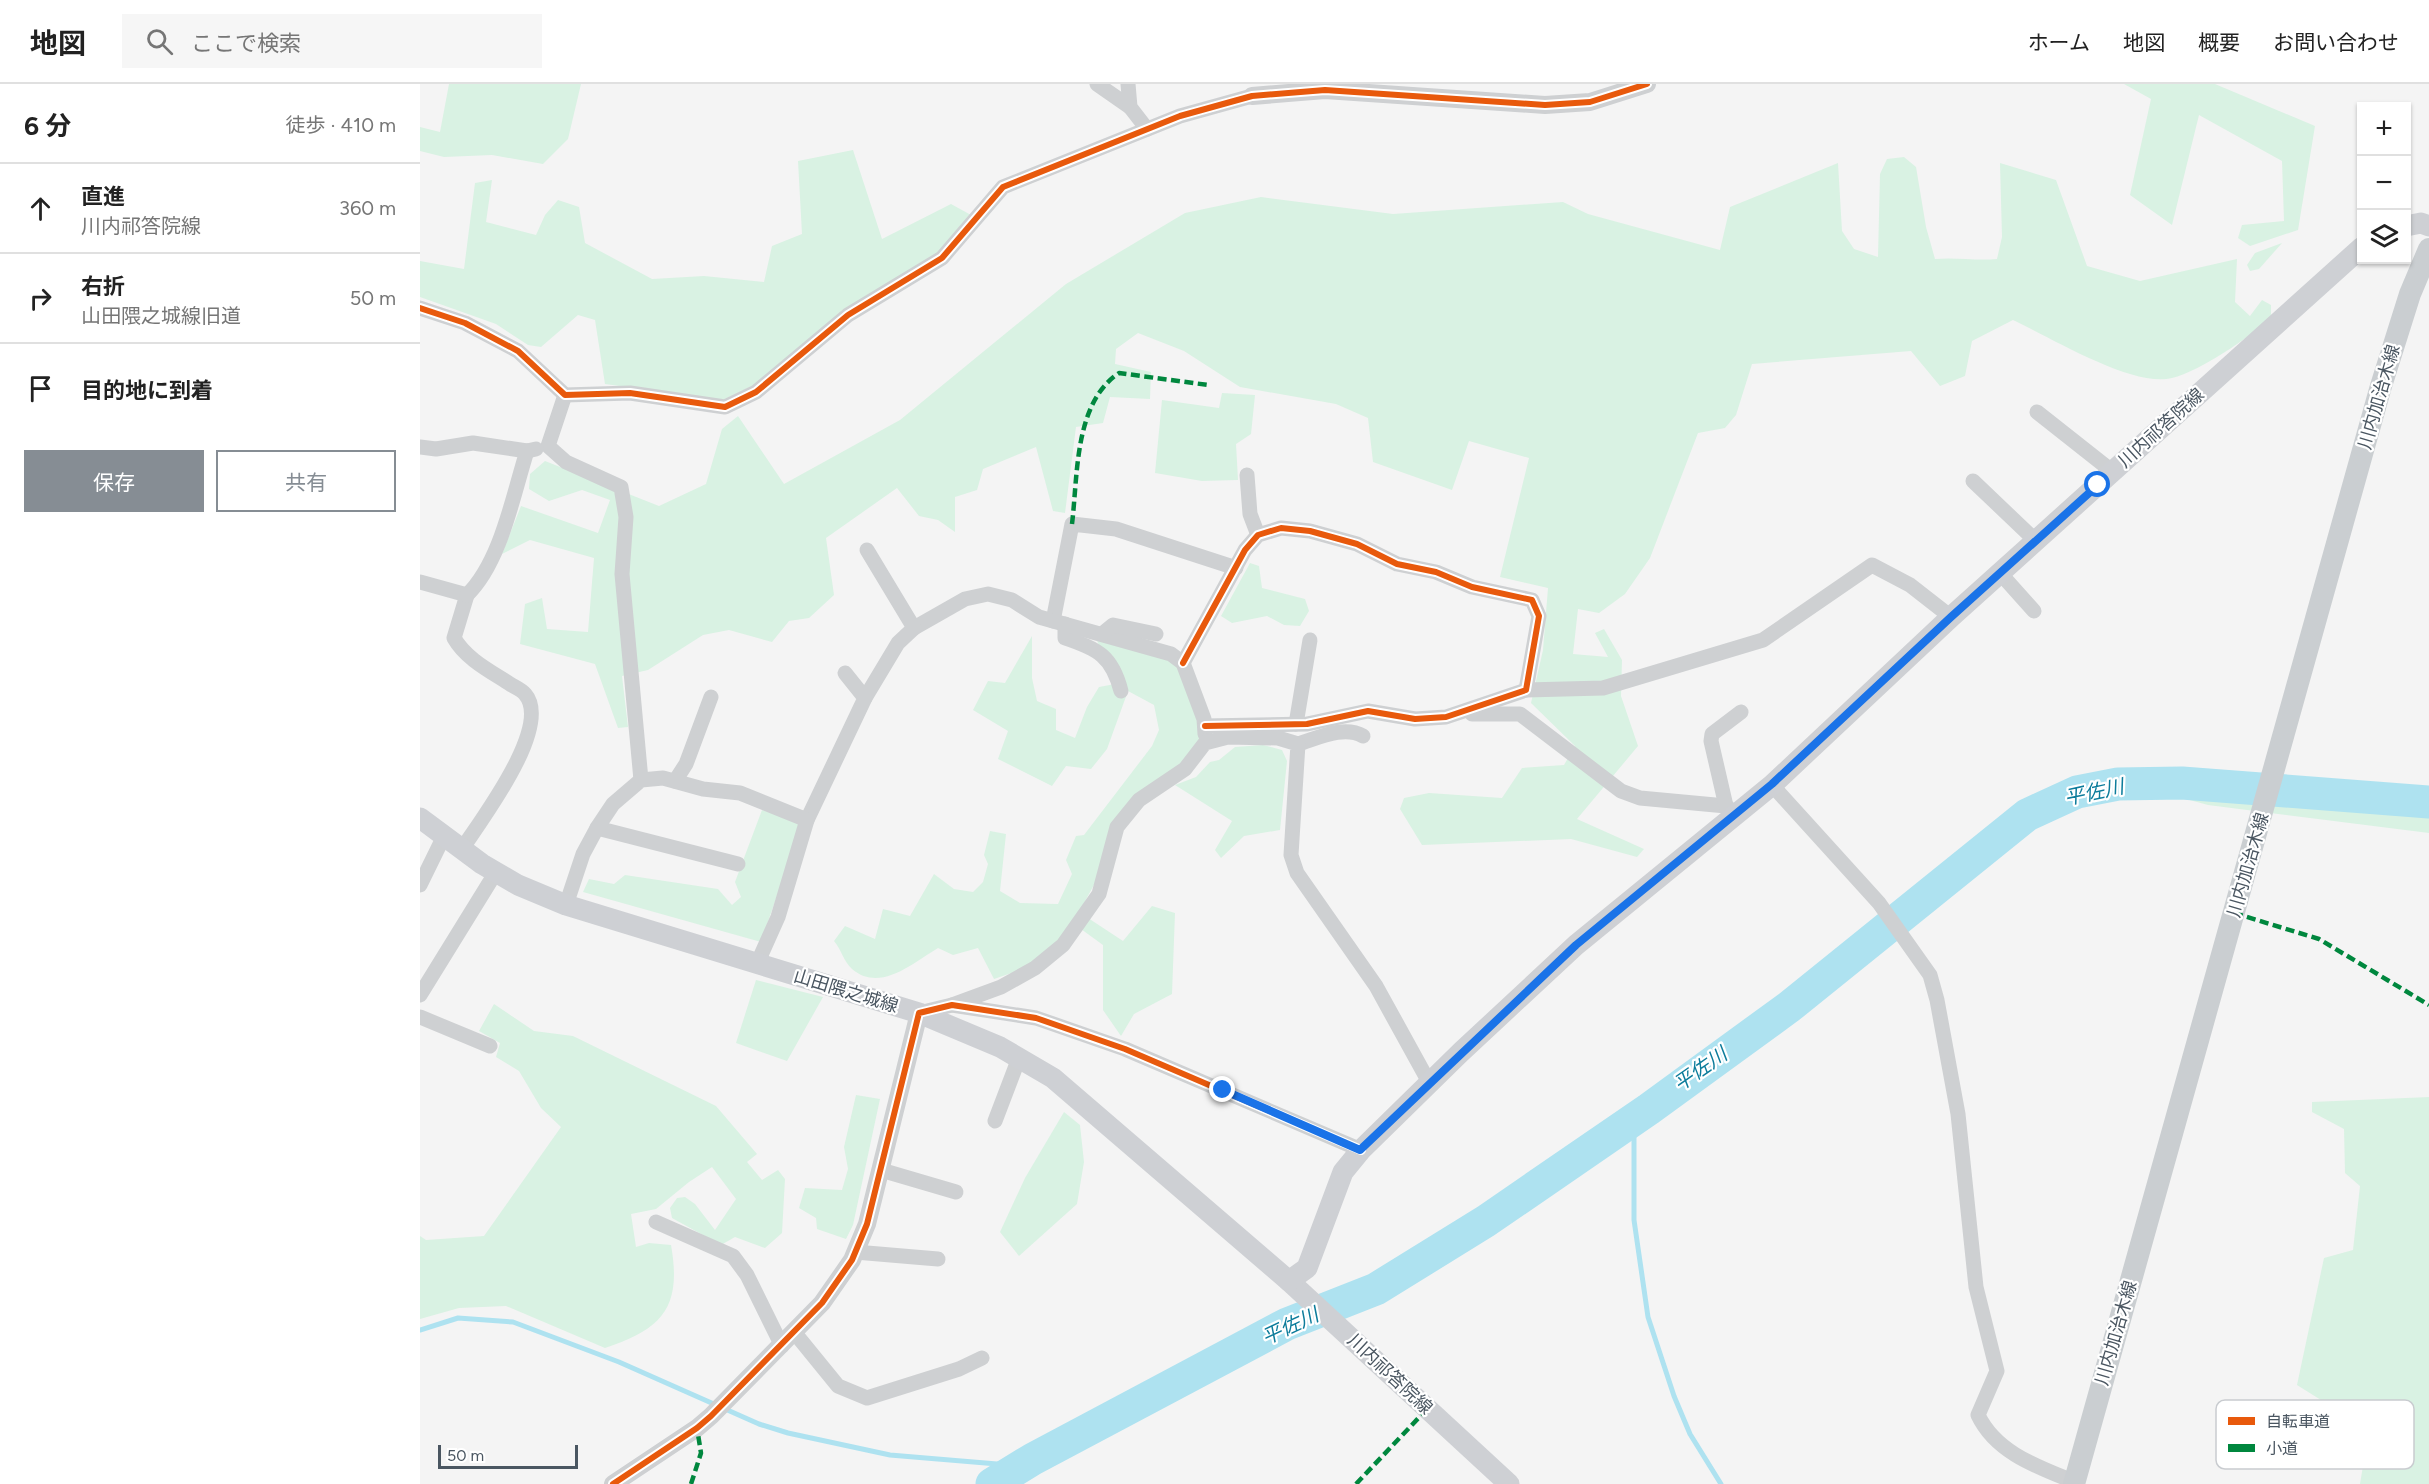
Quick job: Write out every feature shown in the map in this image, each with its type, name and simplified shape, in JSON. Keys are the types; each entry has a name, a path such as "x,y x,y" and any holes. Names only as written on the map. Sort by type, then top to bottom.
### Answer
{"main road":[{"path":"2411,225 2421,223 2429,226"},
{"name":"川内加治木線","path":"2074,1483 2381,386 2410,294 2429,249"},
{"name":"川内祁答院線","path":"1509,1484 1289,1281 1307,1268 1343,1172 1360,1150 1576,945 1731,810 1772,784 1951,617 2357,251"},
{"name":"山田隈之城線","path":"420,818 495,872 566,905 919,1013 1000,1047 1053,1078 1289,1281"}],"street":[{"path":"1096,84 1131,107 1147,129"},
{"path":"1128,84 1131,107"},
{"path":"420,308 465,323 518,351 565,395 630,393 725,407 756,392 848,315 942,258 1002,187 1180,116 1251,96 1325,90 1545,105 1590,102 1647,84"},
{"path":"548,446 565,395"},
{"path":"2037,412 2113,472"},
{"path":"420,447 436,449 473,443 527,451 548,446"},
{"path":"548,446 566,462 621,487 626,517 622,574 641,780"},
{"path":"462,849 511,773 532,725 532,708 525,694 476,662 459,647 454,638 467,594 480,582 497,546 527,451"},
{"path":"1247,475 1250,514 1258,535"},
{"path":"1973,481 2036,541"},
{"path":"1121,692 1116,673 1106,657 1091,646 1065,638 1059,622 1072,524 1116,529 1236,568"},
{"path":"1183,663 1245,550 1258,535 1281,528 1310,531 1357,544 1397,564 1436,572 1472,587 1532,600 1539,616 1526,690"},
{"path":"867,550 914,628"},
{"path":"1446,717 1526,690 1603,688 1763,640 1872,565 1911,585 1951,617"},
{"path":"2000,573 2034,611"},
{"path":"420,582 467,594"},
{"path":"613,1484 697,1428 711,1416 822,1303 855,1252 867,1224 919,1013 952,1005 1001,987 1035,968 1063,945 1099,894 1117,827 1139,800 1185,769 1205,743 1205,726 1183,663 1171,654 1039,616 1012,600 988,594 965,599 914,628 898,643 865,698 807,820 778,917 757,964"},
{"path":"1102,634 1113,625 1156,634"},
{"path":"1296,724 1310,640"},
{"path":"846,673 865,698"},
{"path":"675,782 686,764 711,697"},
{"path":"1205,726 1296,724 1368,711 1415,719 1492,713 1520,714 1621,790 1640,798 1731,810 1711,741 1712,734 1741,712"},
{"path":"1205,743 1228,737 1278,738 1298,744 1344,731 1355,731 1363,736"},
{"path":"1298,744 1291,855 1297,873 1376,986 1430,1084"},
{"path":"566,905 583,854 597,828 613,804 641,780 663,778 703,789 740,793 807,820"},
{"path":"1772,784 1879,903 1930,975 1959,1114 1976,1287 1997,1371 1978,1414 1985,1429 2022,1461 2074,1483"},
{"path":"597,828 738,864"},
{"path":"420,885 444,836"},
{"path":"420,995 495,872"},
{"path":"952,1005 1036,1018 1125,1049 1360,1150"},
{"path":"420,1017 490,1046"},
{"path":"995,1121 1019,1058"},
{"path":"881,1170 956,1192"},
{"path":"656,1222 733,1256 788,1339 838,1386 867,1398 959,1369 982,1358"},
{"path":"855,1252 938,1259"}],"green space":[{"path":"449,84 581,84 568,139 543,164 492,155 444,157 420,151 420,127 440,132"},
{"path":"2124,84 2215,84 2315,126 2298,230 2250,246 2238,238 2242,225 2284,221 2282,161 2199,115 2172,225 2130,195 2151,99"},
{"path":"853,150 882,239 951,204 971,215 936,254 754,385 723,400 605,384 595,320 578,315 541,347 528,345 496,324 420,297 420,261 464,269 475,183 492,180 486,222 536,235 545,215 558,200 579,207 585,243 652,279 704,276 764,282 772,246 802,234 798,161"},
{"path":"1904,157 1916,167 1926,227 1935,259 1997,259 2002,237 2000,163 2056,180 2087,266 2140,281 2237,259 2235,302 2250,316 2262,300 2271,305 2271,319 2210,361 2172,378 2155,379 2114,369 2013,320 1972,341 1965,376 1940,386 1911,351 1752,364 1736,415 1725,428 1698,433 1650,558 1625,594 1599,613 1578,609 1573,654 1608,657 1595,633 1604,629 1622,660 1621,696 1638,746 1577,819 1644,849 1637,857 1571,839 1422,845 1400,809 1404,798 1429,793 1502,798 1522,768 1564,765 1575,746 1531,703 1543,650 1548,588 1500,577 1529,458 1469,441 1452,490 1373,462 1368,418 1336,404 1240,387 1184,351 1138,333 1116,349 1115,364 1151,372 1150,399 1110,397 1103,423 1076,427 1065,513 1053,511 1036,447 983,469 977,490 955,497 955,532 938,520 919,516 897,488 826,538 834,595 809,618 789,621 772,642 729,630 703,635 648,670 622,676 628,727 618,728 595,664 520,644 525,604 542,598 547,629 588,632 594,558 530,540 502,554 521,506 598,533 610,500 582,490 549,501 529,489 530,474 545,461 659,506 706,484 722,429 738,416 784,484 900,420 1066,284 1185,213 1261,197 1393,214 1563,202 1588,214 1720,250 1730,207 1838,163 1842,231 1854,249 1878,257 1880,174 1887,159"},
{"path":"2282,243 2259,269 2250,271 2247,265 2255,253"},
{"path":"1222,393 1255,395 1251,434 1236,444 1238,480 1202,481 1155,473 1162,400 1219,408"},
{"path":"1250,563 1259,566 1262,588 1305,599 1309,611 1300,626 1284,625 1267,616 1232,623 1221,616"},
{"path":"1032,636 1032,678 1037,701 1056,709 1056,730 1075,738 1087,707 1099,687 1115,684 1096,638 1169,658 1179,665 1200,718 1201,742 1181,768 1135,798 1095,883 1066,936 1023,969 994,979 978,948 953,955 938,948 896,973 874,978 863,976 849,966 834,941 845,926 875,939 883,909 910,916 934,874 954,889 973,892 983,882 988,864 984,855 990,831 1006,834 1000,891 1020,903 1058,904 1072,874 1066,860 1076,836 1084,835 1152,746 1159,730 1154,705 1128,691 1107,749 1091,769 1066,766 1052,786 998,759 1008,731 973,710 988,681 1005,683"},
{"path":"1263,745 1282,750 1287,761 1280,830 1244,836 1221,858 1215,850 1232,821 1175,785 1196,777 1210,762 1219,760 1235,747"},
{"path":"2186,799 2396,806 2429,810 2429,833 2208,805"},
{"path":"762,810 802,823 761,942 583,892 589,879 614,884 625,875 718,889 732,905 741,897 735,882"},
{"path":"1152,906 1175,913 1172,994 1134,1014 1121,1036 1103,1010 1103,945 1081,929 1088,918 1123,941"},
{"path":"756,980 823,997 787,1061 736,1043"},
{"path":"494,1004 534,1031 573,1036 716,1106 757,1154 747,1162 762,1180 778,1170 785,1179 782,1233 765,1248 735,1237 721,1245 672,1218 670,1208 677,1198 685,1197 695,1204 715,1230 736,1199 712,1167 689,1182 656,1209 631,1214 636,1247 649,1243 671,1245 674,1266 670,1300 664,1313 641,1333 605,1348 506,1306 459,1308 420,1319 420,1236 426,1240 484,1236 561,1127 541,1108 519,1071 496,1057 500,1043 479,1031"},
{"path":"856,1095 880,1099 853,1225 846,1239 817,1229 816,1218 799,1208 805,1188 842,1190 848,1169 844,1147"},
{"path":"2429,1097 2429,1484 2360,1484 2362,1469 2414,1469 2414,1400 2321,1400 2297,1385 2324,1258 2353,1250 2360,1186 2345,1173 2344,1129 2312,1112 2312,1102"},
{"path":"1064,1112 1080,1125 1084,1162 1077,1204 1019,1256 1000,1232 1025,1178"}],"waterway":[{"name":"平佐川","path":"992,1484 1033,1459 1287,1324 1376,1289 1486,1221 1649,1109 1789,1007 2027,815 2077,792 2118,784 2182,783 2429,802"},
{"path":"1634,1119 1634,1220 1648,1317 1674,1396 1690,1434 1721,1484"},
{"path":"420,1330 458,1318 513,1322 619,1362 759,1424 788,1433 890,1455 1022,1466"}],"marked path":[{"path":"1072,524 1081,441 1086,421 1104,386 1119,373 1208,385"},
{"path":"2234,913 2319,939 2429,1005"},
{"path":"1356,1484 1427,1409"},
{"path":"691,1484 701,1453 697,1428"}],"cycle path":[{"path":"420,308 465,323 518,351 565,395 630,393 725,407 756,392 848,315 942,258 1003,187 1180,116 1252,96 1325,90 1545,105 1590,102 1647,84"},
{"path":"1183,663 1245,550 1258,535 1281,528 1310,531 1357,544 1397,564 1436,572 1472,587 1532,600 1539,616 1526,690 1446,717 1415,719 1368,711 1307,724 1205,726"},
{"path":"613,1484 697,1428 711,1416 822,1303 852,1260 867,1224 919,1013 952,1005 1036,1018 1125,1049 1361,1150"}],"route":[{"path":"1223,1090 1360,1150 1576,945 1772,784 1951,617 2098,485"}]}
